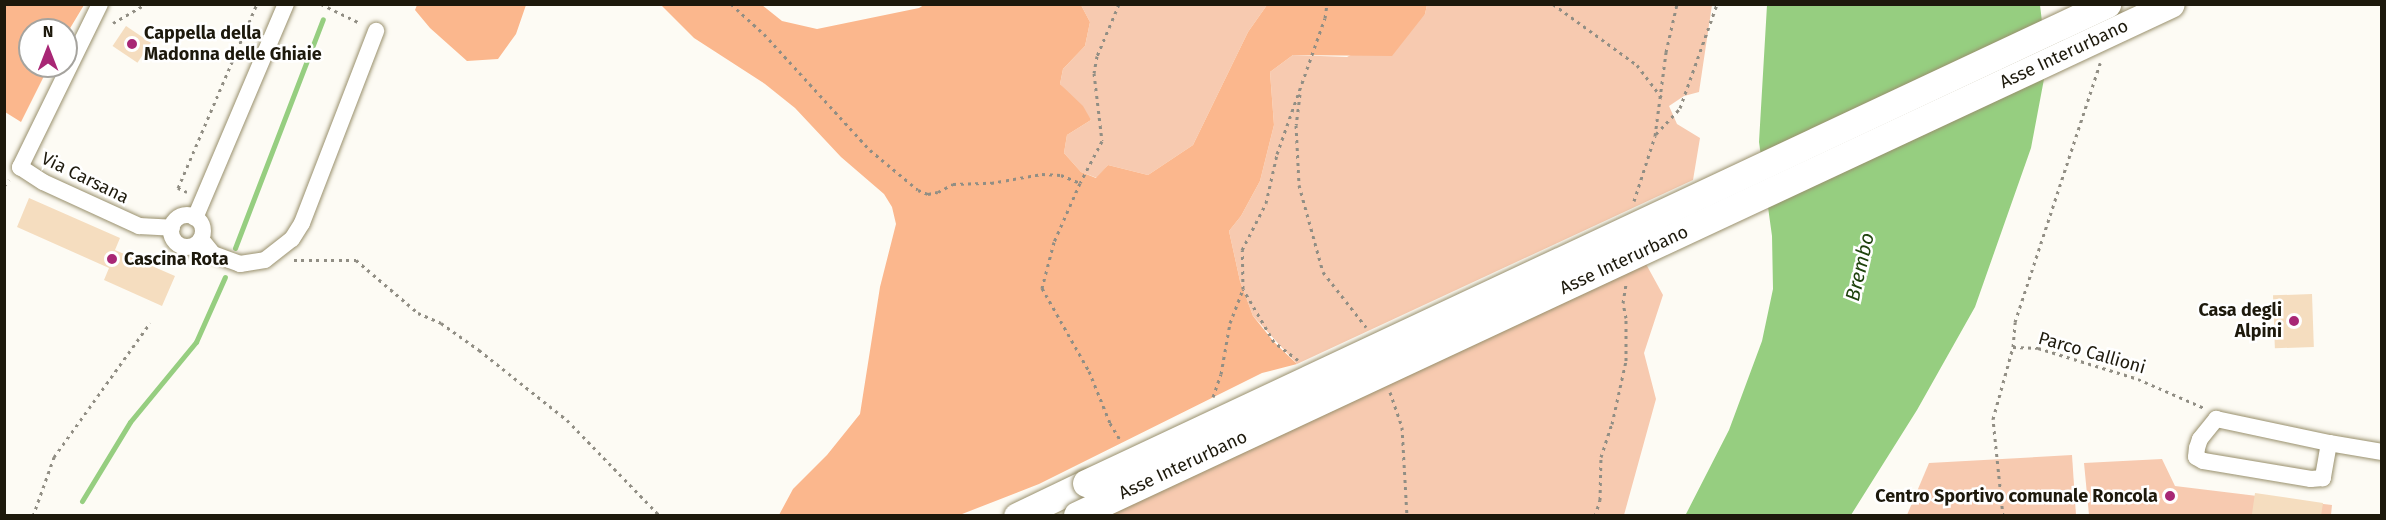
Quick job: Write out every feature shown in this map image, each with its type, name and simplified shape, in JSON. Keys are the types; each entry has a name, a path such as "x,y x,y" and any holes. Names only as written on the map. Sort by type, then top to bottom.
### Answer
{"highway":[{"name":"Asse Interurbano","path":"1017,516 2107,4"},
{"name":"Asse Interurbano","path":"1076,515 2171,4"}],"street":[{"name":"Via Carsana","path":"100,4 20,167 43,182 139,226 172,228 181,217 195,218"},
{"path":"172,228 176,242 184,247 194,246 201,239 202,225 195,218 286,4"},
{"path":"201,239 213,254 240,264 265,260 282,249 302,223 376,31"},
{"path":"2329,443 2323,478 2317,480 2203,461 2196,457 2200,439 2216,419 2382,452"}],"path":[{"path":"113,23 146,4"},
{"path":"202,199 178,188 257,4"},
{"path":"321,4 376,31"},
{"path":"732,4 764,34 870,150 918,190 928,194 938,192 953,184 991,183 1042,174 1060,175 1080,183"},
{"path":"1119,4 1097,56 1094,73 1102,141 1080,183 1054,242 1042,288 1089,371 1110,423 1124,446"},
{"path":"1210,407 1221,374 1230,323 1243,289 1242,250 1266,203 1277,154 1325,18 1327,4"},
{"path":"1553,4 1637,65 1662,98"},
{"path":"1633,206 1637,185 1655,136 1662,98 1666,52 1677,4"},
{"path":"1655,136 1680,108 1717,4"},
{"path":"2013,347 2015,322 2101,61"},
{"path":"1301,86 1296,125 1299,185 1308,218 1323,272 1368,329"},
{"path":"265,260 356,260 418,313 441,323 479,350 567,420 660,516"},
{"path":"1595,516 1600,500 1601,457 1612,424 1626,361 1623,303 1627,275"},
{"path":"1243,289 1274,342 1302,363"},
{"path":"33,516 54,457 150,323"},
{"name":"Parco Callioni","path":"2003,516 1993,419 2013,347 2038,348 2138,379 2192,401 2206,409 2216,419"},
{"path":"1386,382 1402,427 1407,516"}],"shaded area":[{"path":"417,4 526,5 516,34 498,59 467,61 430,28 415,10"},
{"path":"4,5 84,5 76,18 18,18 18,78 43,78 21,122 5,112"},
{"path":"661,5 762,5 782,21 817,29 919,8 924,5 1081,5 1090,22 1085,46 1063,69 1060,84 1083,106 1091,120 1067,135 1064,153 1081,172 1096,178 1108,165 1148,175 1193,145 1248,32 1267,5 1427,5 1425,14 1392,56 1293,55 1270,72 1274,125 1260,181 1241,216 1229,231 1240,281 1253,316 1274,342 1297,364 1262,373 1039,484 957,516 779,515 793,489 827,455 860,414 880,287 896,224 892,207 884,194 841,157 795,108 765,84 694,38"},
{"path":"1081,5 1267,5 1248,32 1193,145 1148,175 1108,165 1097,178 1081,172 1064,153 1067,135 1091,120 1060,84 1063,69 1085,46 1090,22"},
{"path":"1427,5 1712,5 1699,92 1684,96 1669,106 1677,124 1700,138 1693,180 1297,364 1253,316 1240,281 1229,231 1241,216 1260,181 1274,125 1270,72 1293,55 1347,57 1425,14"},
{"path":"1646,264 1663,295 1644,353 1656,399 1624,515 1107,516"},
{"path":"2072,455 2076,515 1907,515 1929,463"},
{"name":"Centro Sportivo comunale Roncola","path":"2162,459 2175,486 2332,505 2331,515 2089,515 2084,463"}],"water":[{"name":"Brembo","path":"1767,5 2040,5 2047,63 2031,148 1975,307 1917,410 1851,515 1685,516 1729,430 1762,341 1773,289 1772,236 1759,142"}],"building":[{"name":"Cappella della Madonna delle Ghiaie","path":"126,26 151,43 137,63 113,46"},
{"name":"Cascina Rota","path":"29,198 120,238 115,250 175,276 162,306 104,280 109,268 17,227"},
{"name":"Casa degli Alpini","path":"2312,294 2314,347 2275,348 2273,295"},
{"path":"2255,493 2323,503 2321,516 2252,514"}],"waterway":[{"path":"235,248 323,19"},
{"path":"82,501 130,422 196,342 225,277"}],"place":[{"name":"Cappella della Madonna delle Ghiaie","path":"132,44"},
{"name":"Cascina Rota","path":"112,259"},
{"name":"Casa degli Alpini","path":"2294,321"},
{"name":"Centro Sportivo comunale Roncola","path":"2170,496"}]}
